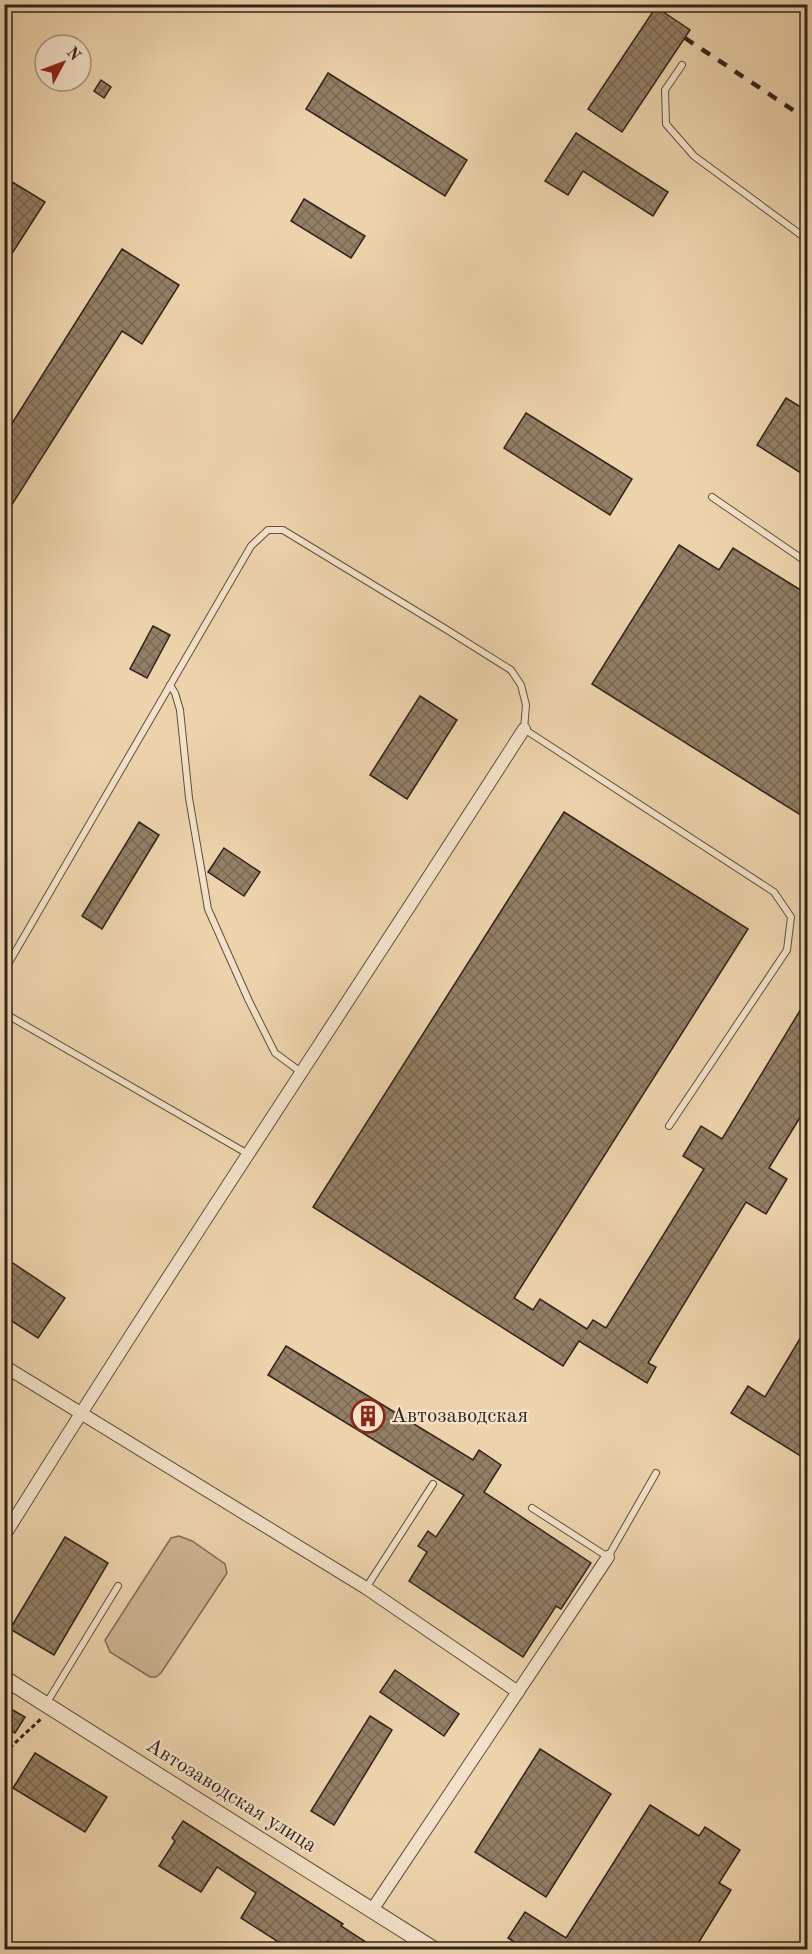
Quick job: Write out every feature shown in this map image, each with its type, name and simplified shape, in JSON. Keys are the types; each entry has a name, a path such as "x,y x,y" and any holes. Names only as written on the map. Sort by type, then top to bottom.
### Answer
{"street":[{"path":"4,1536 81,1413 524,729"},
{"path":"4,1366 366,1588 518,1692"},
{"path":"372,1910 608,1557"},
{"name":"Автозаводская улица","path":"4,1678 435,1950"}],"lane":[{"path":"682,64 665,90 666,123 694,156 807,240"},
{"path":"712,497 807,562"},
{"path":"4,971 251,546 268,530 283,530 511,670 521,685 526,705 524,729 774,892 791,916 787,950 669,1126"},
{"path":"170,685 180,710 189,798 208,909 249,1002 275,1053 302,1073"},
{"path":"4,1013 249,1154"},
{"path":"532,1508 608,1557 656,1473"},
{"path":"366,1588 433,1484"},
{"path":"49,1706 118,1586"}],"path":[{"path":"4,1753 49,1706"}],"shaded area":[{"path":"179,1536 192,1541 225,1564 227,1573 161,1673 156,1677 150,1677 110,1652 105,1640 171,1538"}],"building":[{"path":"656,7 690,30 622,132 588,109"},
{"path":"328,73 467,160 445,196 306,109"},
{"path":"101,80 111,87 104,98 94,91"},
{"path":"576,133 668,192 653,216 583,171 568,195 545,181"},
{"path":"4,177 45,202 4,266"},
{"path":"304,199 365,236 351,258 291,221"},
{"path":"122,249 179,285 142,344 122,331 4,517 4,436"},
{"path":"786,398 807,411 807,477 757,445"},
{"path":"526,413 632,479 610,515 504,448"},
{"path":"679,545 719,570 733,548 807,594 807,819 592,684"},
{"path":"153,626 170,635 147,678 130,669"},
{"path":"420,696 457,720 407,799 370,775"},
{"path":"564,812 748,929 514,1298 533,1310 540,1299 587,1329 593,1320 606,1328 704,1169 683,1156 701,1126 722,1139 807,999 807,1106 769,1168 787,1179 766,1214 746,1202 648,1363 656,1367 647,1383 579,1341 563,1366 313,1207"},
{"path":"139,822 159,835 102,929 82,916"},
{"path":"224,848 260,872 244,896 208,872"},
{"path":"4,1257 65,1298 38,1338 4,1316"},
{"path":"807,1327 807,1460 731,1413 748,1386 765,1397"},
{"path":"286,1346 473,1460 479,1450 501,1465 484,1492 591,1563 561,1609 556,1606 523,1657 409,1581 427,1552 418,1546 428,1531 436,1537 464,1495 268,1375"},
{"path":"65,1537 108,1563 54,1655 10,1629"},
{"path":"395,1670 459,1714 444,1736 380,1692"},
{"path":"4,1705 25,1717 15,1733 4,1727"},
{"path":"370,1716 392,1730 334,1825 311,1811"},
{"path":"540,1749 611,1794 546,1897 475,1852"},
{"path":"35,1753 107,1797 85,1832 13,1788"},
{"path":"650,1805 699,1836 705,1827 740,1850 719,1883 731,1890 694,1950 527,1950 508,1938 525,1912 566,1938"},
{"path":"183,1821 343,1924 341,1926 378,1950 342,1950 328,1941 323,1950 291,1950 241,1918 256,1893 217,1867 201,1892 159,1866 175,1841 172,1838"}],"railway":[{"path":"685,38 808,120"}],"place":[{"name":"Автозаводская","path":"368,1416"}]}
